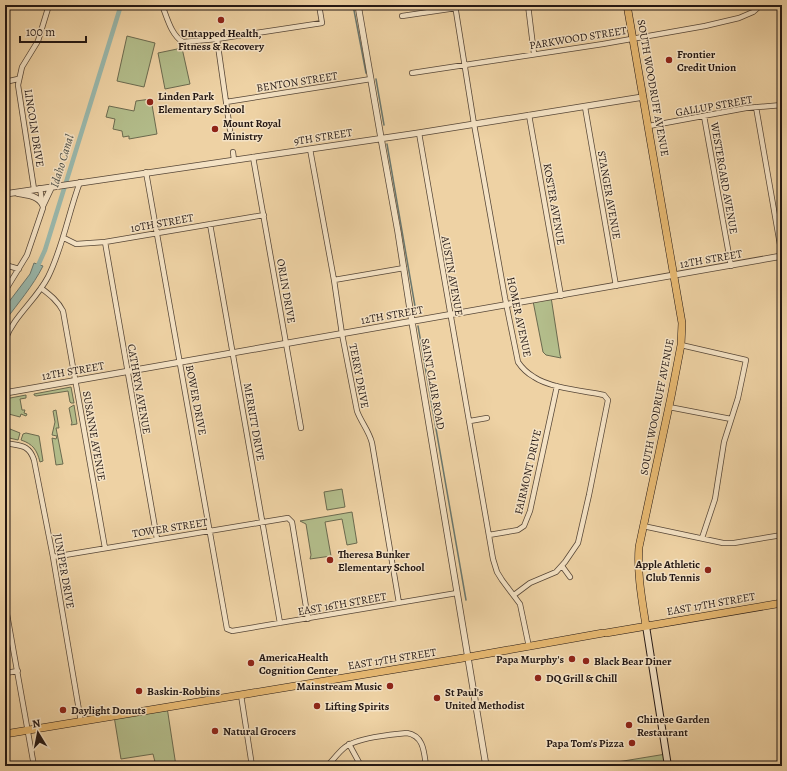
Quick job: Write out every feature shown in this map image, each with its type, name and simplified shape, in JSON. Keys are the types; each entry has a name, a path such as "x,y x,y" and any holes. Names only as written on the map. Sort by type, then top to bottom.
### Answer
{"main road":[{"name":"SOUTH WOODRUFF AVENUE","path":"627,5 682,323 681,345 643,526 638,563 638,579 668,766"},
{"name":"EAST 17TH STREET","path":"5,734 529,647 782,603"}],"street":[{"name":"LINCOLN DRIVE","path":"43,205 37,189 18,89 18,79 22,68 38,41 49,5"},
{"path":"162,5 174,32 183,42 322,23 319,5"},
{"name":"SAINT CLAIR ROAD","path":"358,5 380,138 398,232 486,766"},
{"path":"528,5 534,54"},
{"name":"PARKWOOD STREET","path":"412,73 465,66 633,38 739,18 753,12 761,5"},
{"path":"402,16 456,7"},
{"name":"HOMER AVENUE","path":"456,7 474,124 506,305 518,362 523,369 534,377 557,386 604,395 608,400 578,543 562,566"},
{"path":"217,38 230,130"},
{"path":"5,82 18,79"},
{"name":"BENTON STREET","path":"226,102 371,80"},
{"name":"9TH STREET","path":"5,194 146,172 419,133 643,97"},
{"name":"GALLUP STREET","path":"649,126 756,107 782,105"},
{"name":"STANGER AVENUE","path":"585,106 616,286"},
{"path":"756,107 782,256"},
{"name":"KOSTER AVENUE","path":"530,116 562,296"},
{"name":"WESTERGARD AVENUE","path":"704,116 731,266"},
{"name":"AUSTIN AVENUE","path":"419,133 489,535 497,572 514,594 523,610 529,647"},
{"name":"TERRY DRIVE","path":"310,149 357,411 372,443 399,603"},
{"path":"233,152 234,160"},
{"name":"ORLIN DRIVE","path":"254,157 301,428"},
{"name":"BOWER DRIVE","path":"146,172 179,363 195,440 227,629 229,631"},
{"path":"5,340 12,326 41,288 56,260 80,182"},
{"path":"5,291 28,255 43,205 51,188 54,186"},
{"path":"13,193 37,198 41,200 43,205"},
{"name":"10TH STREET","path":"64,238 76,244 105,242 264,215"},
{"name":"MERRITT DRIVE","path":"210,224 280,623"},
{"name":"CATHRYN AVENUE","path":"105,242 156,539"},
{"name":"12TH STREET","path":"5,393 782,256"},
{"path":"5,265 19,269"},
{"path":"334,280 404,268"},
{"name":"SUSANNE AVENUE","path":"41,288 54,298 63,311 105,548"},
{"path":"681,345 746,360 738,398 724,442 715,499 702,538"},
{"name":"FAIRMONT DRIVE","path":"489,535 518,530 526,524 557,386"},
{"path":"669,407 731,419"},
{"path":"470,421 487,418"},
{"name":"JUNIPER DRIVE","path":"5,443 26,447 32,453 53,557 81,722"},
{"name":"TOWER STREET","path":"53,557 288,518 291,520 308,619"},
{"path":"643,526 723,543 734,543 782,535"},
{"path":"514,594 524,586 554,573 562,566 570,577"},
{"name":"EAST 16TH STREET","path":"229,631 457,593"},
{"path":"5,603 6,620 18,671 34,766"},
{"path":"5,673 18,671"},
{"path":"240,695 252,766"},
{"path":"327,766 343,748 349,744 360,740 408,733 414,734 423,747 426,766"},
{"path":"349,744 361,766"}],"green space":[{"path":"127,36 155,43 144,87 117,81"},
{"path":"182,48 190,84 165,89 158,53"},
{"path":"151,99 157,134 129,139 129,136 123,137 122,131 113,129 115,119 106,117 109,106 134,111 136,101"},
{"path":"551,297 561,358 546,355 543,352 533,301"},
{"path":"71,387 74,403 70,402 68,391 36,396 34,395 34,394"},
{"path":"26,395 26,398 20,399 22,410 25,410 24,413 27,414 26,416 21,414 20,417 5,413 5,399"},
{"path":"74,405 77,424 71,425 72,423 69,408"},
{"path":"56,410 59,428 56,428 63,464 56,465 52,438 56,439 57,436 52,435 55,422 53,411"},
{"path":"10,429 20,433 18,440 5,437 5,430"},
{"path":"26,433 39,436 43,461 40,462 36,451 29,443 21,440 23,434"},
{"path":"342,489 345,507 327,510 324,492"},
{"path":"352,512 357,543 347,545 342,519 325,522 331,556 310,559 311,555 306,524 300,521"},
{"path":"167,707 176,766 156,766 153,754 121,759 114,716"},
{"path":"666,754 668,766 599,765"}],"shaded area":[{"path":"34,263 43,266 30,287 5,321 5,307 30,274"}],"waterway":[{"name":"Idaho Canal","path":"36,270 45,250 121,5"},
{"path":"353,5 366,73"},
{"path":"376,79 384,125"},
{"path":"387,144 416,312"},
{"path":"418,326 466,600"}],"place":[{"name":"Untapped Health, Fitness & Recovery","path":"221,20"},
{"name":"Frontier Credit Union","path":"669,60"},
{"name":"Linden Park Elementary School","path":"150,102"},
{"name":"Mount Royal Ministry","path":"215,129"},
{"name":"Theresa Bunker Elementary School","path":"330,560"},
{"name":"Apple Athletic Club Tennis","path":"708,570"},
{"name":"Papa Murphy's","path":"572,659"},
{"name":"Black Bear Diner","path":"586,661"},
{"name":"AmericaHealth Cognition Center","path":"251,663"},
{"name":"DQ Grill & Chill","path":"538,678"},
{"name":"Mainstream Music","path":"390,686"},
{"name":"Baskin-Robbins","path":"139,691"},
{"name":"St Paul's United Methodist","path":"437,698"},
{"name":"Lifting Spirits","path":"317,706"},
{"name":"Daylight Donuts","path":"63,710"},
{"name":"Chinese Garden Restaurant","path":"629,725"},
{"name":"Natural Grocers","path":"215,731"},
{"name":"Papa Tom's Pizza","path":"632,743"}]}
